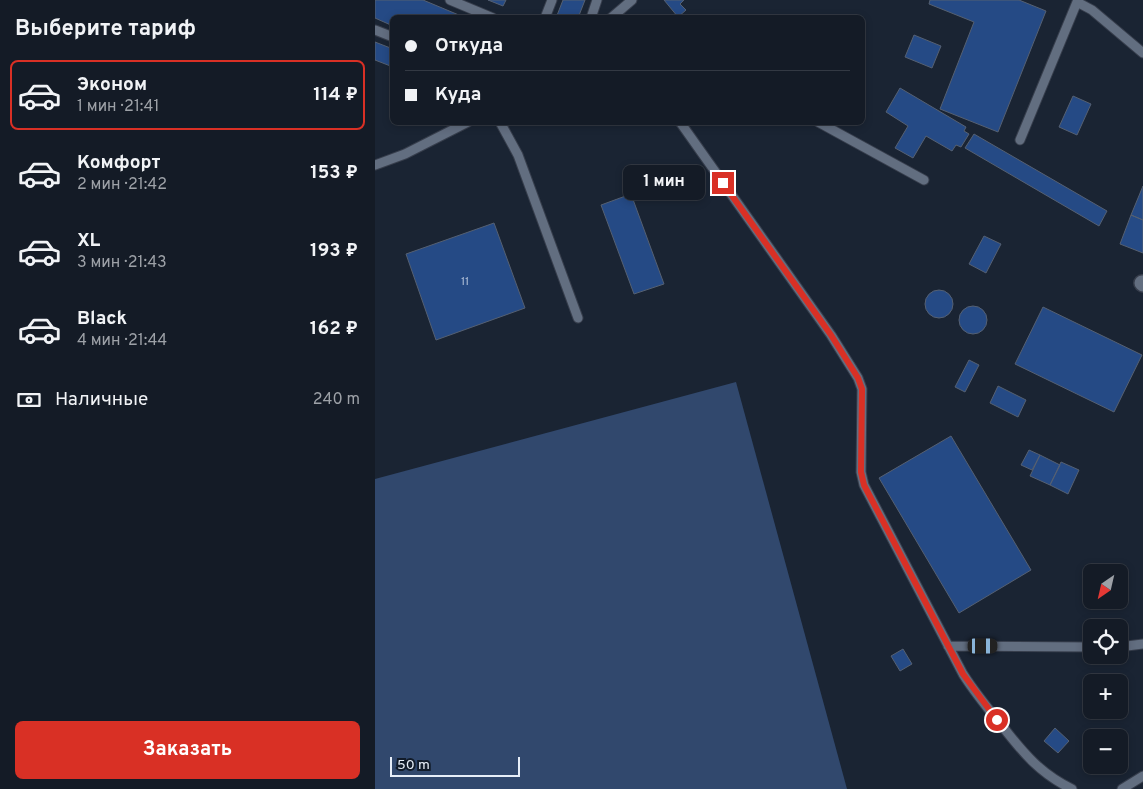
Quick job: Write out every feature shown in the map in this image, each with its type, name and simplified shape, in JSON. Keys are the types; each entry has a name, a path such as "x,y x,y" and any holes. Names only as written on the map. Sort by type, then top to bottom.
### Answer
{"lane":[{"path":"450,0 486,15"},
{"path":"546,15 552,0"},
{"path":"592,15 597,0"},
{"path":"614,15 632,0"},
{"path":"1020,140 1074,1 1092,10 1143,53"},
{"path":"375,30 390,36"},
{"path":"375,165 405,154 462,125"},
{"path":"502,125 518,154 578,318"},
{"path":"682,125 831,335 858,378 862,389 861,472 864,485 963,674 977,695 1022,751 1057,786 1072,789"},
{"path":"823,125 924,180"},
{"path":"1128,646 1143,644"},
{"path":"947,646 1083,646"},
{"path":"1122,789 1143,776"}],"shaded area":[{"path":"736,382 847,789 375,789 375,479"}],"building":[{"path":"375,0 423,0 459,15 390,15 390,25 375,18"},
{"path":"488,0 506,0 503,6"},
{"path":"563,0 585,0 579,15 557,15"},
{"path":"664,0 684,0 680,4 686,10 680,15 676,15"},
{"path":"930,0 1019,0 1046,11 998,132 940,109 974,22 929,4"},
{"path":"914,35 941,46 932,68 905,57"},
{"path":"375,42 390,48 390,66 375,60"},
{"path":"900,88 966,127 964,131 969,134 961,147 956,145 952,151 926,136 913,158 895,148 908,126 886,112"},
{"path":"1073,96 1091,104 1077,135 1059,127"},
{"path":"974,134 1107,211 1099,226 965,148"},
{"path":"1143,186 1143,220 1131,215"},
{"path":"631,194 664,284 634,294 601,205"},
{"path":"1131,215 1143,220 1143,253 1120,244"},
{"path":"494,223 525,308 436,340 406,254"},
{"path":"984,236 1001,244 986,273 969,264"},
{"path":"939,290 949,294 953,304 949,314 939,318 929,314 925,304 929,294"},
{"path":"973,306 983,310 987,320 983,330 973,334 963,330 959,320 963,310"},
{"path":"1043,307 1142,355 1114,412 1015,364"},
{"path":"969,360 979,365 965,392 955,387"},
{"path":"998,386 1026,400 1018,417 990,403"},
{"path":"951,436 1031,570 959,613 879,478"},
{"path":"1029,450 1040,455 1032,470 1021,465"},
{"path":"1040,455 1060,465 1050,485 1030,476"},
{"path":"1061,462 1079,470 1068,494 1050,485"},
{"path":"903,649 912,664 900,671 891,656"},
{"path":"1055,728 1069,741 1058,753 1044,741"}],"route":[{"path":"723,183 831,335 858,378 862,389 861,472 864,485 947,646 977,695 997,720"}]}
